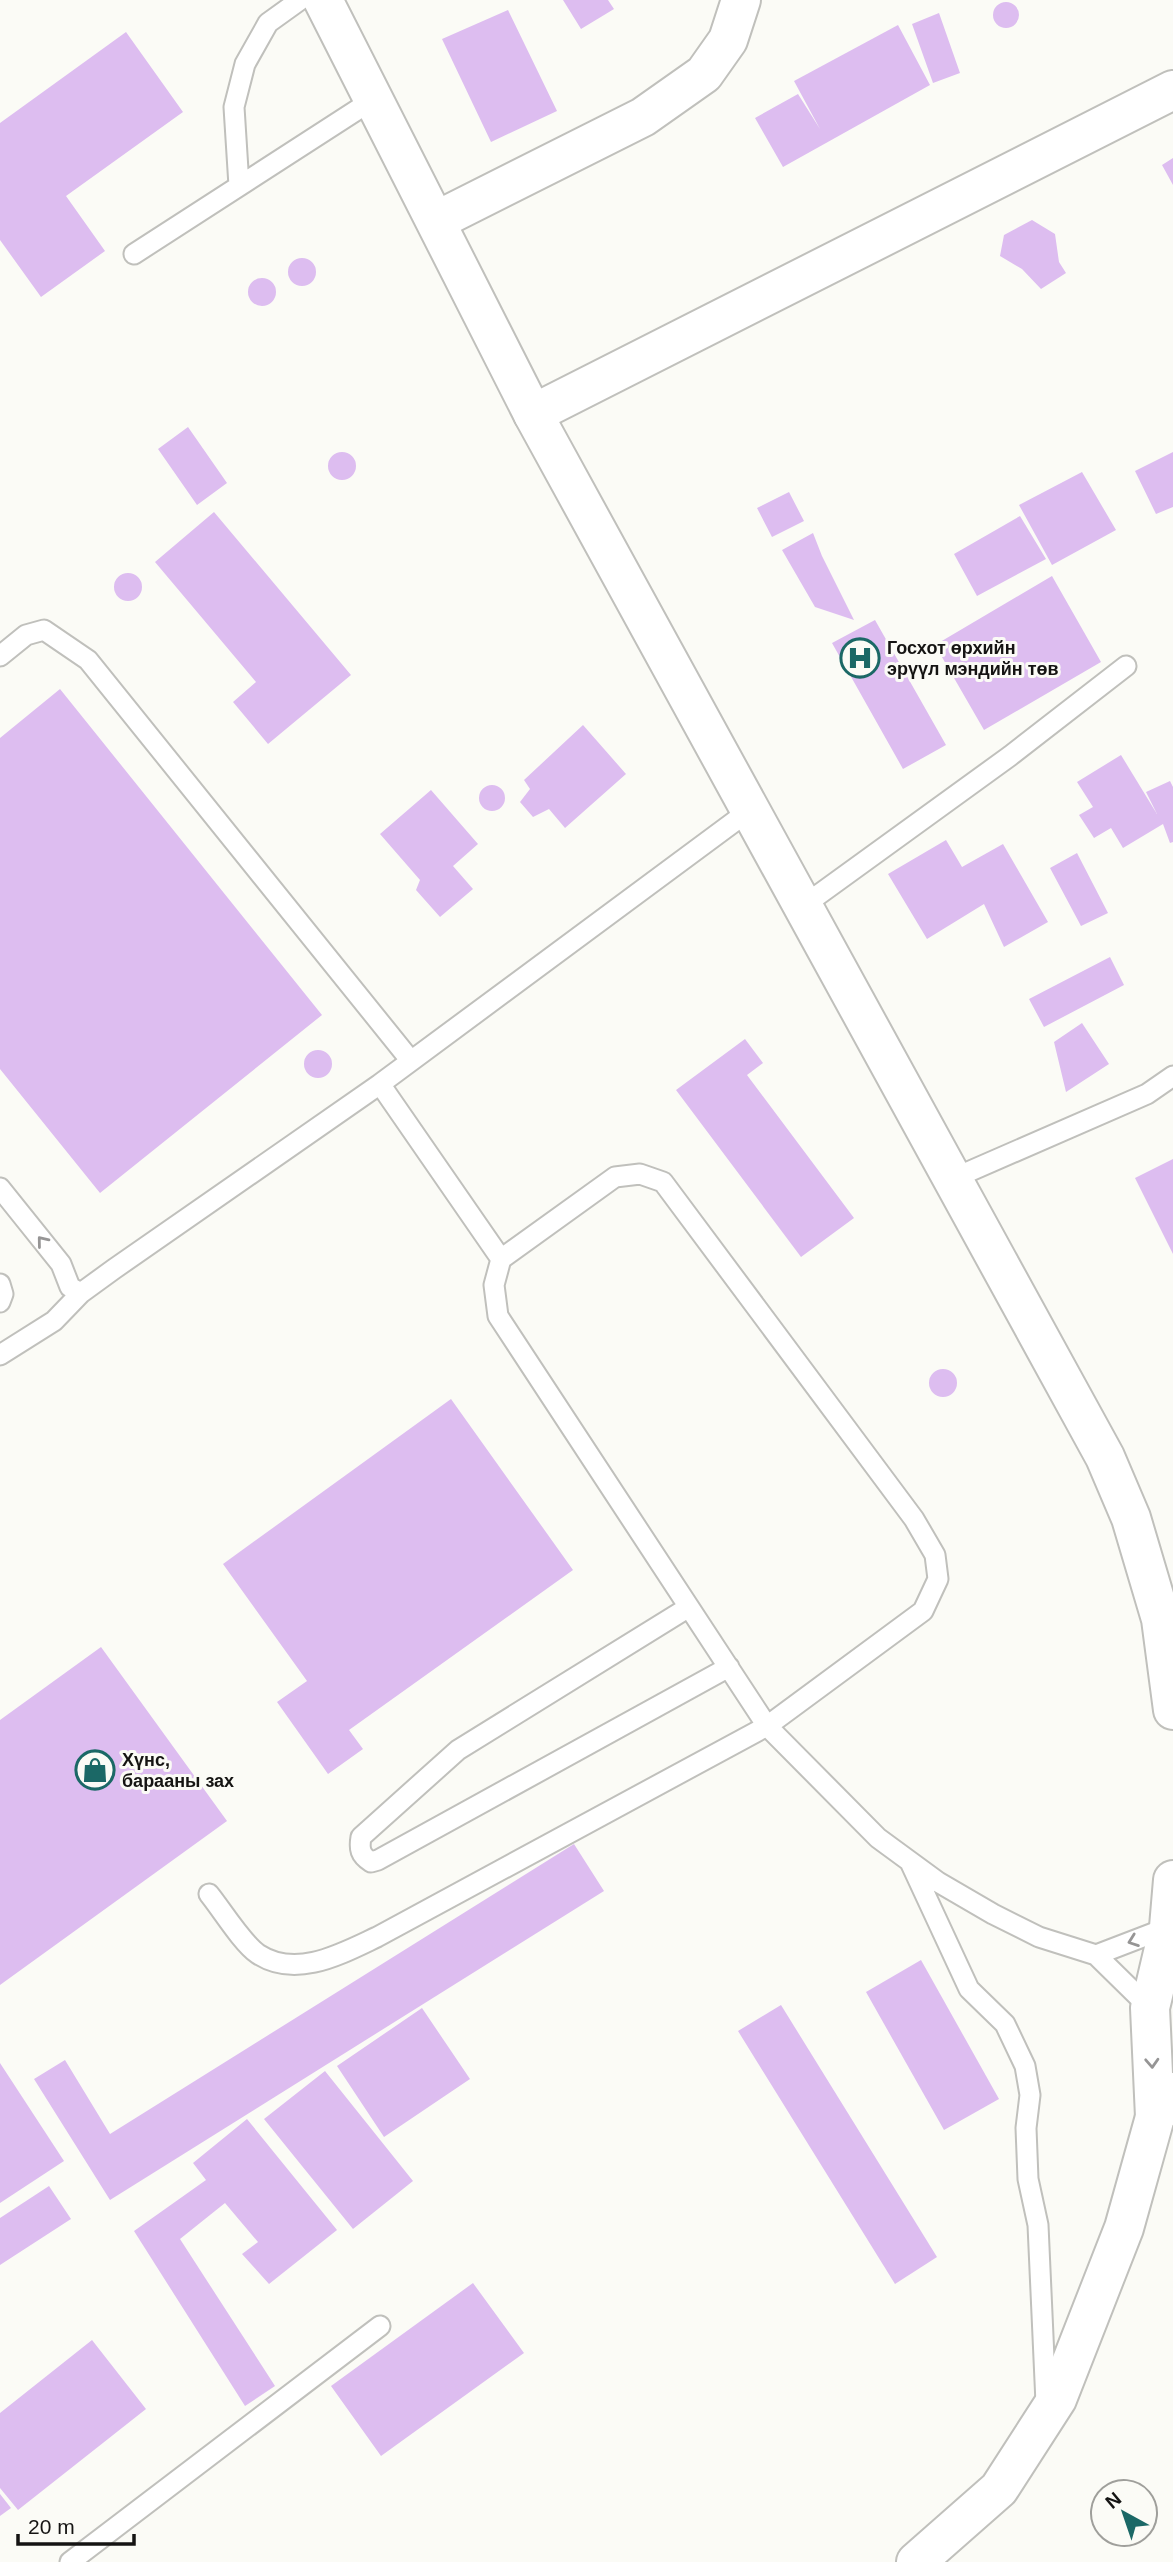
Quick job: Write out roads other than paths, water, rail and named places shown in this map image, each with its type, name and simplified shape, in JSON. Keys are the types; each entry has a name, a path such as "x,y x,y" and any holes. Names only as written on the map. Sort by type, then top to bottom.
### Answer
{"street":[{"path":"323,0 533,414 1105,1457 1131,1518 1161,1619 1173,1710"},
{"path":"436,221 643,117 704,74 728,40 741,0"},
{"path":"533,414 1173,90"},
{"path":"916,2562 999,2488 1057,2399 1124,2228 1164,2105 1161,2011 1171,1928 1173,1880"}],"lane":[{"path":"239,186 234,107 245,64 268,23 300,0"},
{"path":"134,254 374,99"},
{"path":"0,656 26,635 44,630 88,660 411,1061"},
{"path":"803,906 981,778 1126,666"},
{"path":"0,1355 54,1321 81,1293 380,1084 750,810"},
{"path":"952,1179 1147,1094 1173,1076"},
{"path":"380,1084 501,1259"},
{"path":"209,1895 257,1954 289,1966 331,1959 377,1937 767,1726 923,1611 938,1579 935,1555 914,1519 663,1182 640,1174 615,1178 501,1259 494,1285 498,1316 767,1726 878,1838 938,1882 992,1914 1039,1937 1096,1955 1161,2011"},
{"path":"0,1188 61,1264 70,1287 81,1293"},
{"path":"0,1284 3,1294 0,1302"},
{"path":"689,1607 458,1750 361,1837 359,1848 363,1857 371,1862 378,1860 729,1667"},
{"path":"909,1861 969,1989 1005,2024 1025,2066 1030,2095 1026,2128 1028,2179 1038,2225 1046,2416"},
{"path":"1096,1955 1171,1928"},
{"path":"70,2562 380,2326"}],"place":[{"name":"Госхот өрхийн эрүүл мэндийн төв","path":"860,658"},
{"name":"Хүнс, барааны зах","path":"95,1770"}]}
